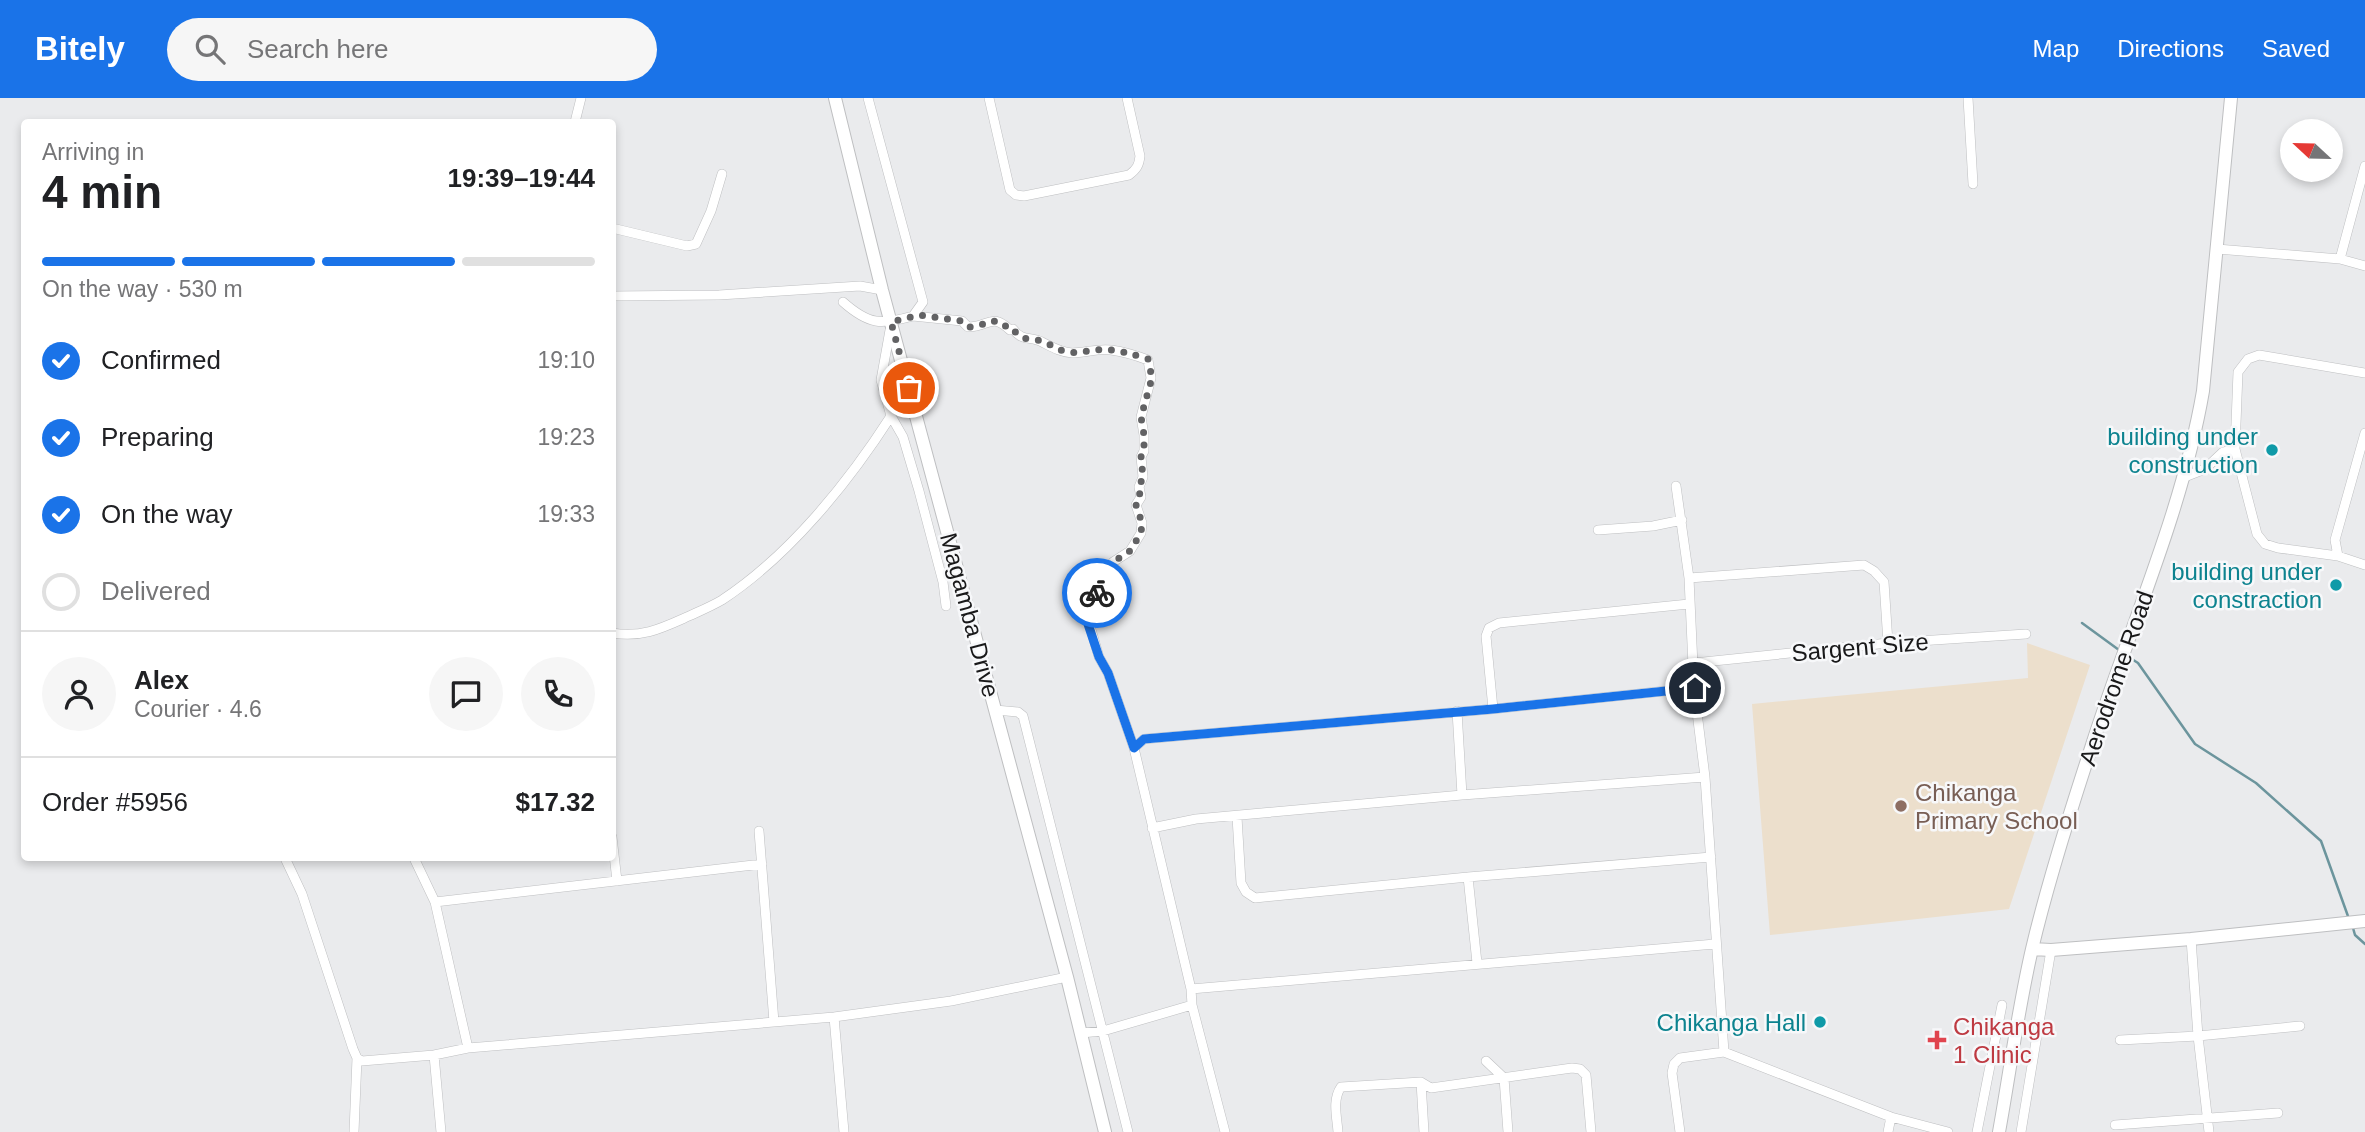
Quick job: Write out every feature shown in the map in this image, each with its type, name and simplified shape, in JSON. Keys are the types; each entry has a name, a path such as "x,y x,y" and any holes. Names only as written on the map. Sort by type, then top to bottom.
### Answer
{"street":[{"path":"576,119 581,98"},
{"name":"Magamba Drive","path":"835,98 882,290 1067,977 1105,1132"},
{"path":"868,98 923,302 913,316"},
{"path":"989,98 1010,190 1016,195 1024,196 1135,171 1140,156 1127,98"},
{"path":"1968,98 1973,184"},
{"name":"Aerodrome Road","path":"1999,1132 2032,948 2089,755 2128,644 2197,424 2203,391 2231,98"},
{"path":"2340,259 2365,166"},
{"path":"616,229 687,246 696,244 711,211 722,174"},
{"path":"2217,249 2340,259 2365,266"},
{"path":"616,296 719,295 860,286 882,290"},
{"path":"843,302 866,319 880,323 913,316 962,321 968,327 976,327 994,320 1000,321 1010,330 1013,329 1018,336 1040,340 1059,351 1071,353 1110,349 1132,352 1148,359 1152,378 1141,417 1144,435 1144,452 1141,457 1143,477 1136,505 1142,523 1141,533 1130,551 1113,562 1086,610 1091,635 1108,673 1134,748 1191,989 1192,1005 1225,1132"},
{"path":"891,322 881,380 891,416 903,437 919,491 943,582 946,606"},
{"path":"2365,373 2259,355 2248,359 2238,372 2235,449 2257,534 2265,544 2338,556 2365,565"},
{"path":"616,634 655,631 721,601 772,562 865,456 891,416"},
{"path":"2338,556 2335,540 2365,433"},
{"path":"2182,478 2205,469 2223,452 2235,449"},
{"path":"1676,486 1689,578 1695,688 1705,777 1724,1052"},
{"path":"1598,530 1653,526 1682,520"},
{"path":"1689,578 1864,565 1884,582 1888,643"},
{"path":"1493,709 1486,636 1489,628 1499,623 1689,604"},
{"name":"Sargent Size","path":"1694,663 1888,643 2026,634"},
{"path":"1134,748 1144,739 1493,709 1695,688"},
{"path":"995,710 1018,712 1023,716 1128,1132"},
{"path":"1457,711 1462,795"},
{"path":"1152,828 1196,819 1705,777"},
{"path":"1237,817 1241,883 1246,892 1255,898 1711,857"},
{"path":"759,831 774,1022"},
{"path":"286,861 302,894 357,1058 354,1132"},
{"path":"415,861 435,902 468,1048"},
{"path":"615,861 617,881"},
{"path":"435,902 762,864"},
{"path":"1468,877 1477,963"},
{"path":"2032,948 2051,950 2191,939 2364,921"},
{"path":"2191,939 2209,1132"},
{"path":"1191,989 1715,944"},
{"path":"2021,1132 2051,950"},
{"path":"357,1058 362,1061 434,1055 468,1048 834,1017 951,1001 1067,977"},
{"path":"1081,1033 1103,1031 1192,1005"},
{"path":"1977,1132 2002,1005"},
{"path":"834,1017 844,1132"},
{"path":"2120,1040 2300,1026"},
{"path":"1679,1132 1672,1073 1674,1063 1680,1058 1724,1052 1891,1117 1948,1132"},
{"path":"434,1055 441,1132"},
{"path":"1486,1061 1504,1078 1508,1132"},
{"path":"1338,1132 1335,1101 1341,1087 1421,1082 1432,1088 1580,1069 1586,1074 1591,1132"},
{"path":"1421,1082 1424,1132"},
{"path":"2115,1125 2278,1113"},
{"path":"1888,1132 1891,1117"}],"shaded area":[{"name":"Chikanga Primary School","path":"2027,643 2090,665 2009,909 1770,935 1752,704 2028,678"}],"waterway":[{"path":"2082,623 2119,650"},
{"path":"2127,656 2138,663 2195,744 2256,783 2321,841 2349,919"},
{"path":"2353,928 2355,935 2365,944"}],"way so far":[{"path":"909,388 891,322 919,315 962,321 968,327 1000,321 1010,330 1013,329 1018,336 1040,340 1059,351 1071,353 1110,349 1132,352 1148,359 1152,378 1141,417 1144,435 1144,452 1141,457 1143,477 1136,505 1142,523 1141,533 1130,551 1113,562 1097,593"}],"place":[{"name":"building under construction","path":"2272,450"},
{"name":"building under constraction","path":"2336,585"},
{"name":"Chikanga Primary School","path":"1901,806"},
{"name":"Chikanga Hall","path":"1820,1022"},
{"name":"Chikanga 1 Clinic","path":"1937,1040"}],"route":[{"path":"1097,593 1086,610 1088,624 1134,748 1144,739 1493,709 1695,688"}]}
